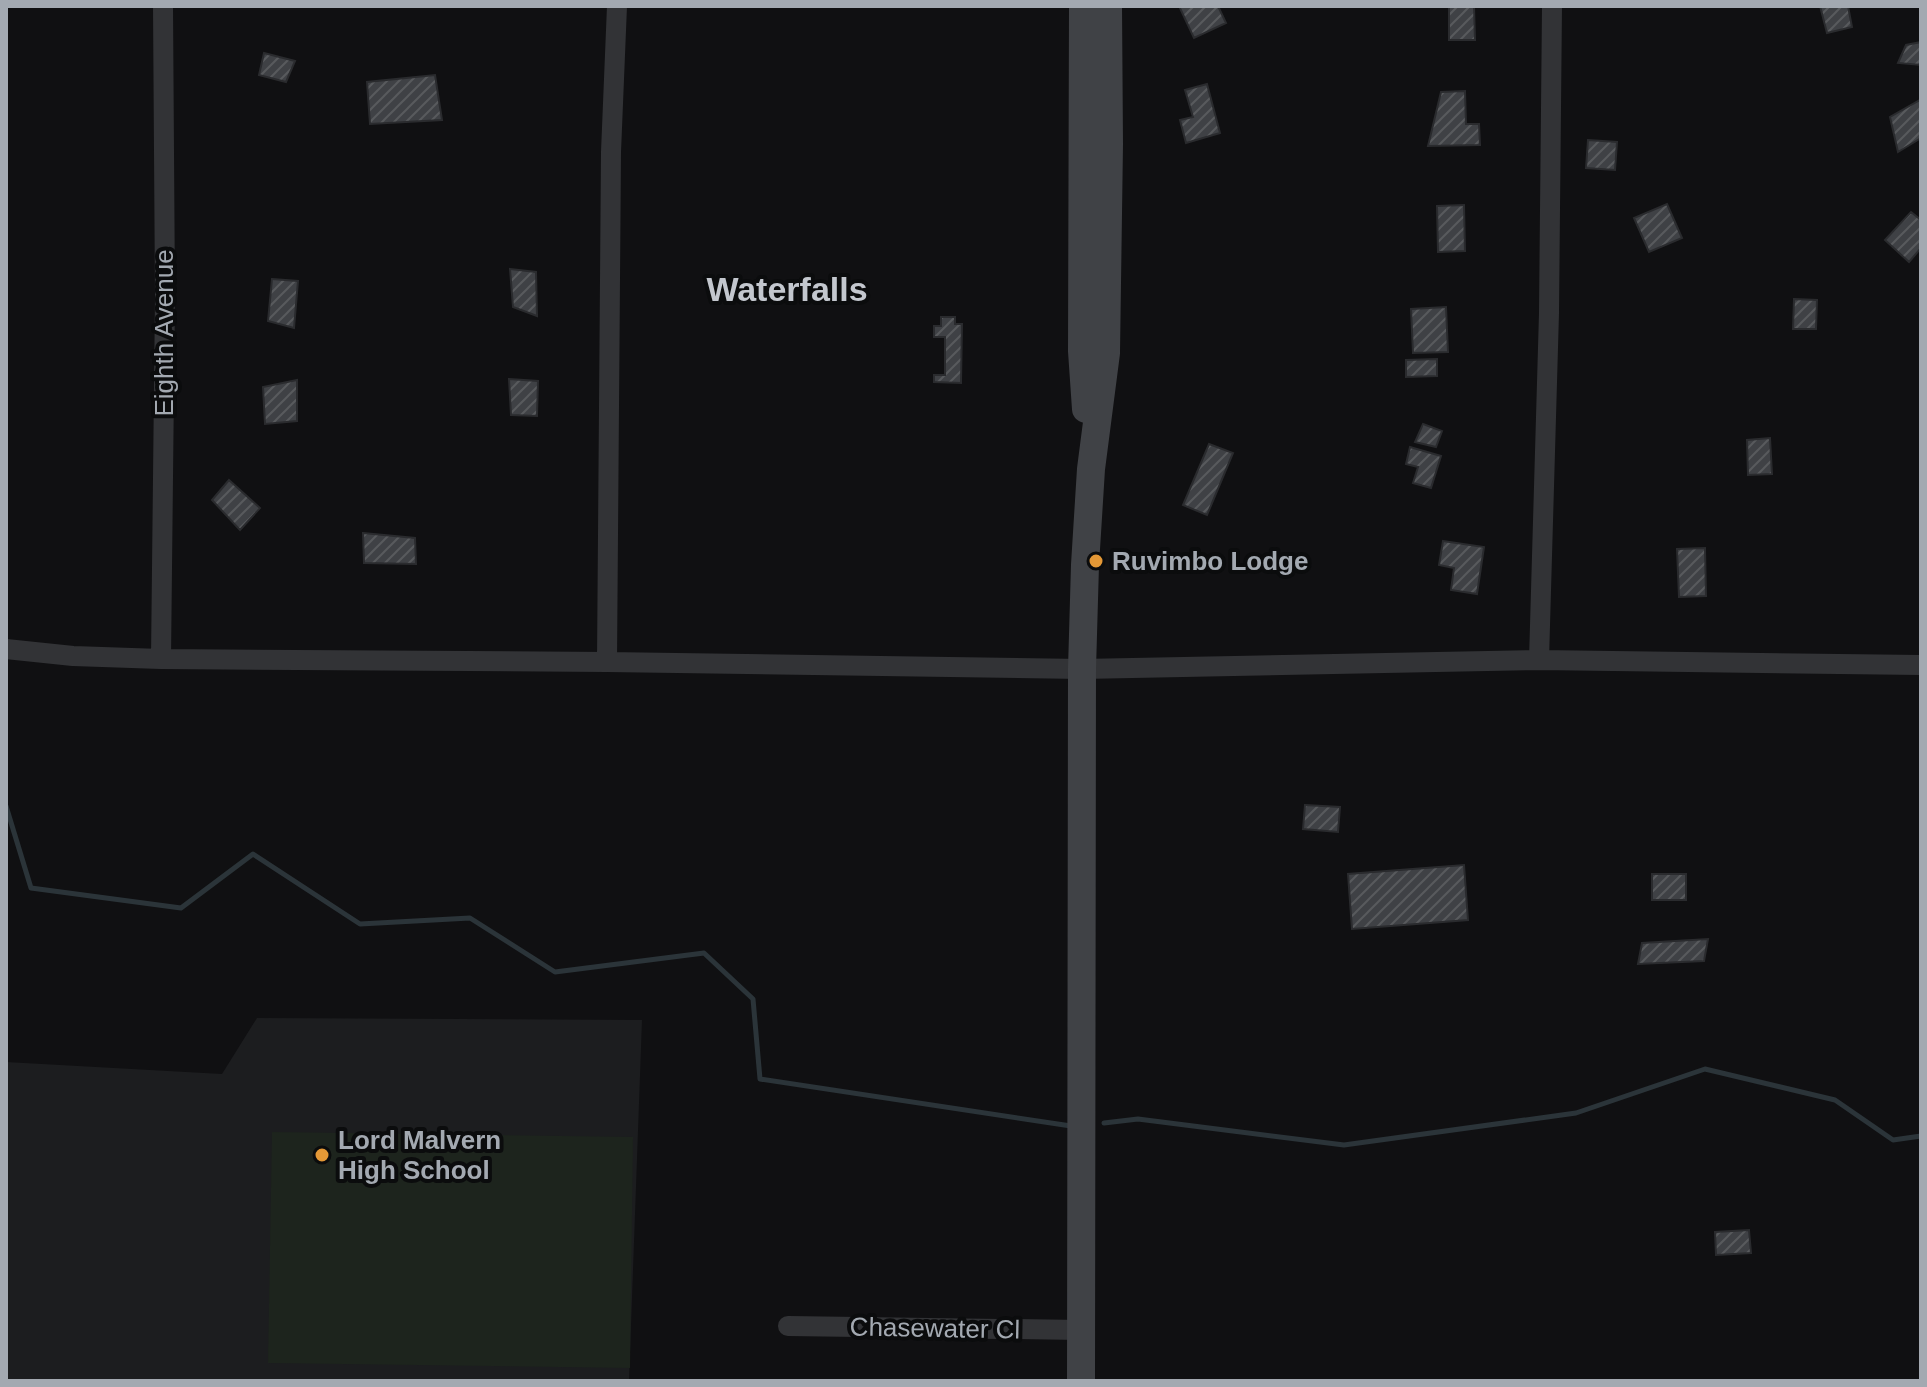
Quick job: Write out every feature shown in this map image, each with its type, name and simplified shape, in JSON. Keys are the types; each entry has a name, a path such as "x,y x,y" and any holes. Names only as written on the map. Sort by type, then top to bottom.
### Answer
{"street":[{"name":"Eighth Avenue","path":"161,659 165,296 163,6"},
{"path":"607,662 611,152 617,6"},
{"path":"1083,6 1082,351 1091,469"},
{"path":"1081,1381 1082,669 1091,469 1106,353 1108,6"},
{"path":"1539,660 1549,313 1552,6"},
{"path":"6,649 85,657 161,659 1082,669 1539,660 1921,665"},
{"name":"Chasewater Cl","path":"788,1326 1081,1330"}],"shaded area":[{"name":"Lord Malvern High School","path":"257,1018 642,1020 629,1381 6,1381 6,1062 222,1074"},
{"path":"272,1132 633,1137 630,1368 268,1363"}],"building":[{"path":"1179,6 1218,6 1226,23 1194,38"},
{"path":"1474,6 1475,40 1449,40 1449,7"},
{"path":"1820,6 1848,6 1852,27 1827,33"},
{"path":"1921,42 1921,65 1898,63 1906,45"},
{"path":"264,53 295,61 286,82 259,75"},
{"path":"435,75 442,120 370,124 367,82"},
{"path":"1207,84 1220,133 1186,143 1180,120 1193,117 1185,90"},
{"path":"1465,91 1466,124 1479,124 1480,145 1428,146 1441,92"},
{"path":"1920,100 1921,138 1898,152 1890,117"},
{"path":"1588,140 1617,142 1615,170 1586,168"},
{"path":"1667,204 1682,238 1649,252 1634,218"},
{"path":"1464,205 1465,251 1438,252 1437,206"},
{"path":"1911,212 1921,220 1921,248 1909,262 1885,240"},
{"path":"510,269 536,272 537,316 513,307"},
{"path":"272,279 298,281 294,328 268,321"},
{"path":"1794,299 1817,300 1816,329 1793,329"},
{"path":"1446,307 1448,352 1413,353 1411,309"},
{"path":"941,317 955,317 955,324 962,324 961,383 934,382 934,375 945,375 945,337 934,337 934,326 941,326"},
{"path":"1437,359 1437,376 1406,377 1406,360"},
{"path":"509,379 538,381 537,416 511,415"},
{"path":"297,380 297,421 265,424 263,387"},
{"path":"1423,424 1442,431 1436,447 1415,442"},
{"path":"1770,438 1772,474 1748,475 1747,440"},
{"path":"1209,444 1233,453 1207,515 1183,505"},
{"path":"1410,447 1441,456 1431,488 1413,483 1418,467 1406,464"},
{"path":"229,480 260,508 240,530 212,500"},
{"path":"363,533 415,538 416,564 364,563"},
{"path":"1443,541 1484,547 1477,594 1451,590 1454,568 1439,565"},
{"path":"1705,548 1706,596 1679,597 1677,549"},
{"path":"1305,805 1340,807 1338,832 1303,829"},
{"path":"1464,865 1468,920 1352,929 1348,874"},
{"path":"1652,874 1686,874 1686,900 1652,900"},
{"path":"1708,939 1704,961 1638,964 1642,943"},
{"path":"1749,1230 1751,1253 1716,1255 1715,1232"}],"waterway":[{"path":"6,806 31,888 181,908 253,854 360,924 470,918 555,972 704,953 753,999 760,1079 1071,1126"},
{"path":"1104,1123 1138,1119 1344,1145 1576,1113 1705,1069 1835,1100 1893,1140 1921,1136"}],"place":[{"name":"Ruvimbo Lodge","path":"1096,561"},
{"name":"Lord Malvern High School","path":"322,1155"}],"district":[{"name":"Waterfalls","path":"787,289"}]}
